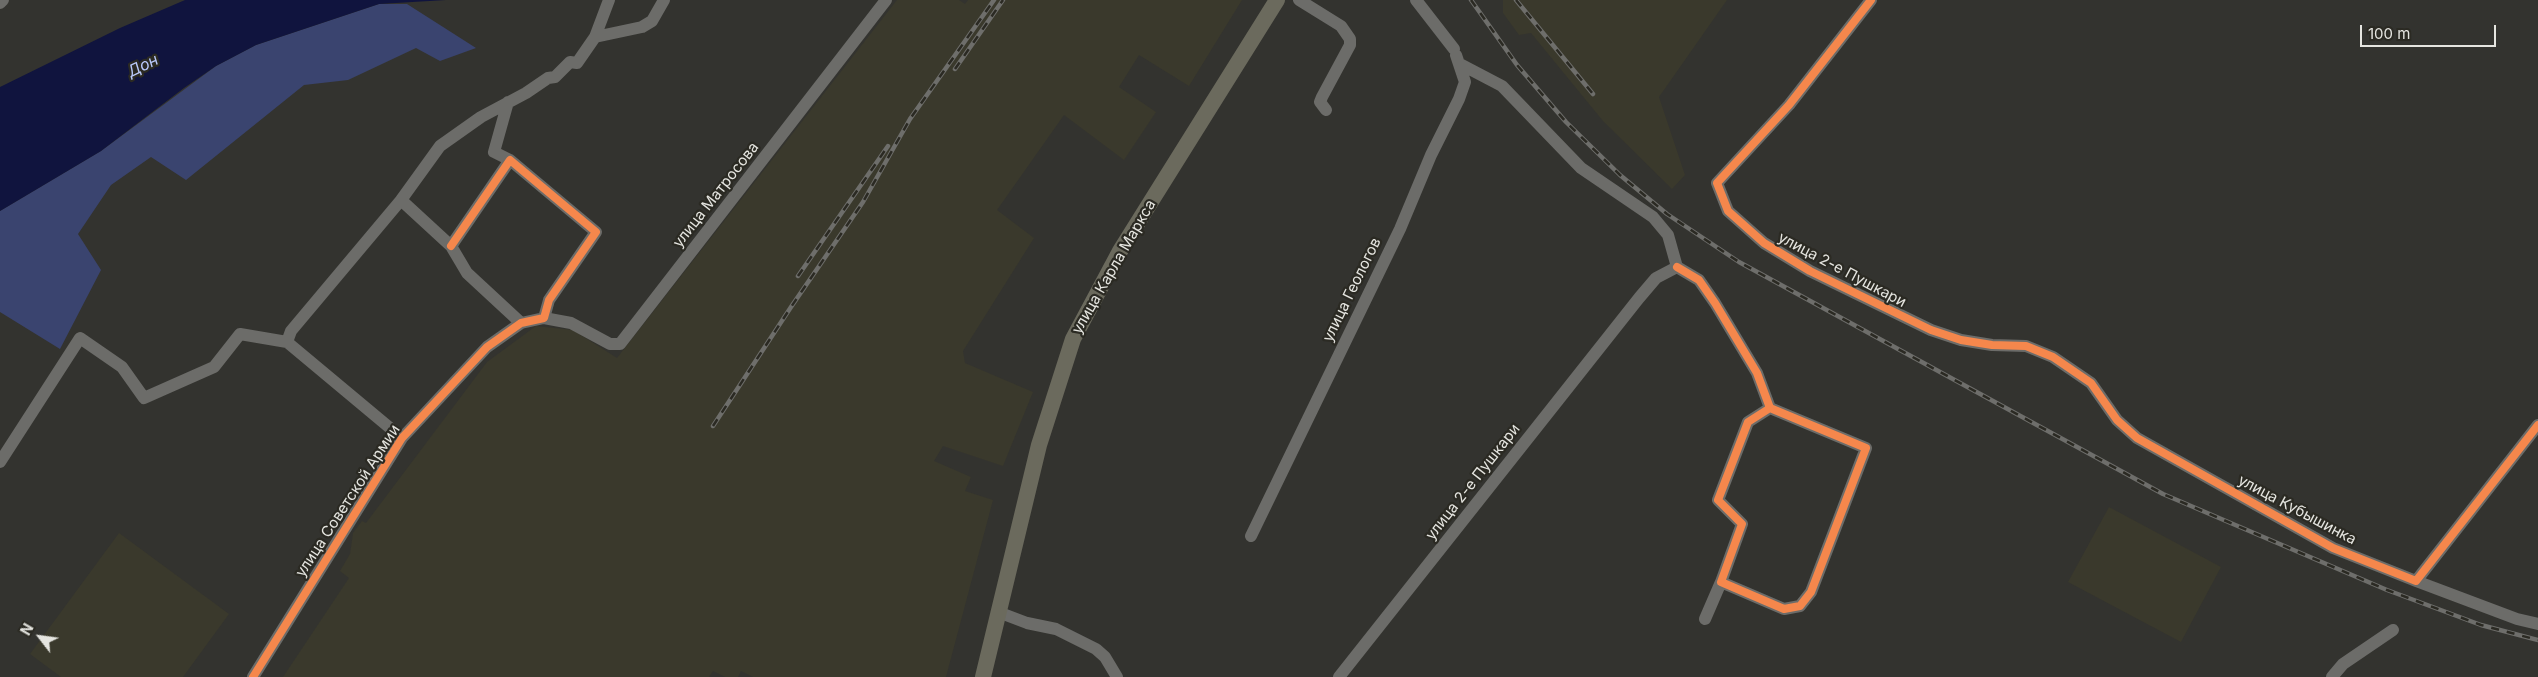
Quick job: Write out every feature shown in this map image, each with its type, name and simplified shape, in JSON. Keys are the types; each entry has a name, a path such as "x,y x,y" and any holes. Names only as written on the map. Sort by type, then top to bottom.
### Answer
{"main road":[{"name":"улица Карла Маркса","path":"983,677 1039,445 1073,338 1120,251 1277,0"}],"street":[{"path":"0,3 3,0"},
{"path":"0,462 80,338 122,367 144,398 214,367 240,334 288,342 291,331 401,200 440,146 481,117 548,78 555,77 570,62 577,63 595,36 609,0"},
{"path":"595,36 642,27 652,21 664,0"},
{"name":"улица Матросова","path":"544,318 571,323 610,344 620,344 886,0"},
{"path":"1299,0 1341,26 1350,39 1350,45 1320,102 1326,110"},
{"path":"1416,0 1457,56 1502,86 1581,168 1653,217 1668,235 1677,267 1699,280 1714,302 1757,373 1770,408 1866,448 1811,592 1800,606 1784,609 1721,582"},
{"name":"улица 2-е Пушкари","path":"1871,0 1789,104 1717,183 1728,211 1772,248 1810,272 1866,297 1898,316 1961,340 1992,345 2026,346 2054,357 2091,383"},
{"name":"улица Геологов","path":"1251,536 1400,229 1431,154 1459,100 1464,82 1457,56"},
{"path":"508,102 494,152 510,160 596,232 549,300 544,318"},
{"path":"451,246 510,160"},
{"path":"401,200 451,246 467,273 521,323"},
{"name":"улица 2-е Пушкари","path":"1339,677 1639,298 1656,278 1677,267"},
{"name":"улица Советской Армии","path":"253,677 402,438 487,347 521,323 544,318"},
{"name":"улица Советской Армии","path":"288,342 402,438"},
{"name":"улица Кубышинка","path":"2091,383 2117,420 2137,438 2333,548 2517,619 2538,624"},
{"path":"1705,619 1742,524 1718,500 1748,422 1770,408"},
{"path":"2416,581 2538,425"},
{"path":"998,612 1027,623 1056,629 1096,649 1105,657 1117,677"},
{"path":"2332,677 2343,664 2393,630"}],"shaded area":[{"path":"897,0 959,0 965,4 968,0 1242,0 1189,86 1139,55 1119,87 1156,112 1124,160 1064,115 997,210 1034,238 963,351 965,363 1033,392 1003,466 943,446 934,461 971,477 965,491 993,500 946,677 753,677 741,671 738,677 725,677 713,671 709,677 283,677 349,578 340,571 350,554 353,533 362,521 366,523 487,362 536,326 573,330 617,358"},
{"path":"1503,0 1727,0 1659,97 1685,175 1672,189 1603,121 1531,33 1519,35 1503,13"},
{"path":"379,4 407,4 476,48 440,61 416,48 348,80 304,85 186,180 151,157 111,185 78,234 101,270 60,349 0,312 0,211 101,151 216,66 256,45"},
{"path":"2109,507 2221,567 2181,642 2068,582"},
{"path":"119,533 229,614 183,677 61,677 30,654"}],"water":[{"name":"Дон","path":"185,0 446,0 379,4 256,45 216,66 101,151 0,211 0,87 120,28"}],"railway":[{"path":"713,426 863,202 910,119 994,0"},
{"path":"955,69 1003,0"},
{"path":"1471,0 1517,65 1566,122 1620,175 1667,214 1739,262 2163,494 2387,590 2481,625 2538,640"},
{"path":"1516,0 1593,94"},
{"path":"798,276 888,146"}],"cycle path":[{"path":"1871,0 1789,105 1717,183 1728,211 1764,243 1810,271 1931,330 1961,340 1992,345 2026,346 2053,357 2091,383 2117,420 2137,438 2333,548 2416,581 2538,425"},
{"path":"253,677 402,438 487,347 521,323 544,318 549,300 596,232 510,160 451,246"},
{"path":"1677,267 1699,280 1715,303 1757,373 1770,408 1866,448 1811,592 1800,606 1784,609 1721,582 1742,524 1718,500 1748,422 1770,408"}]}
